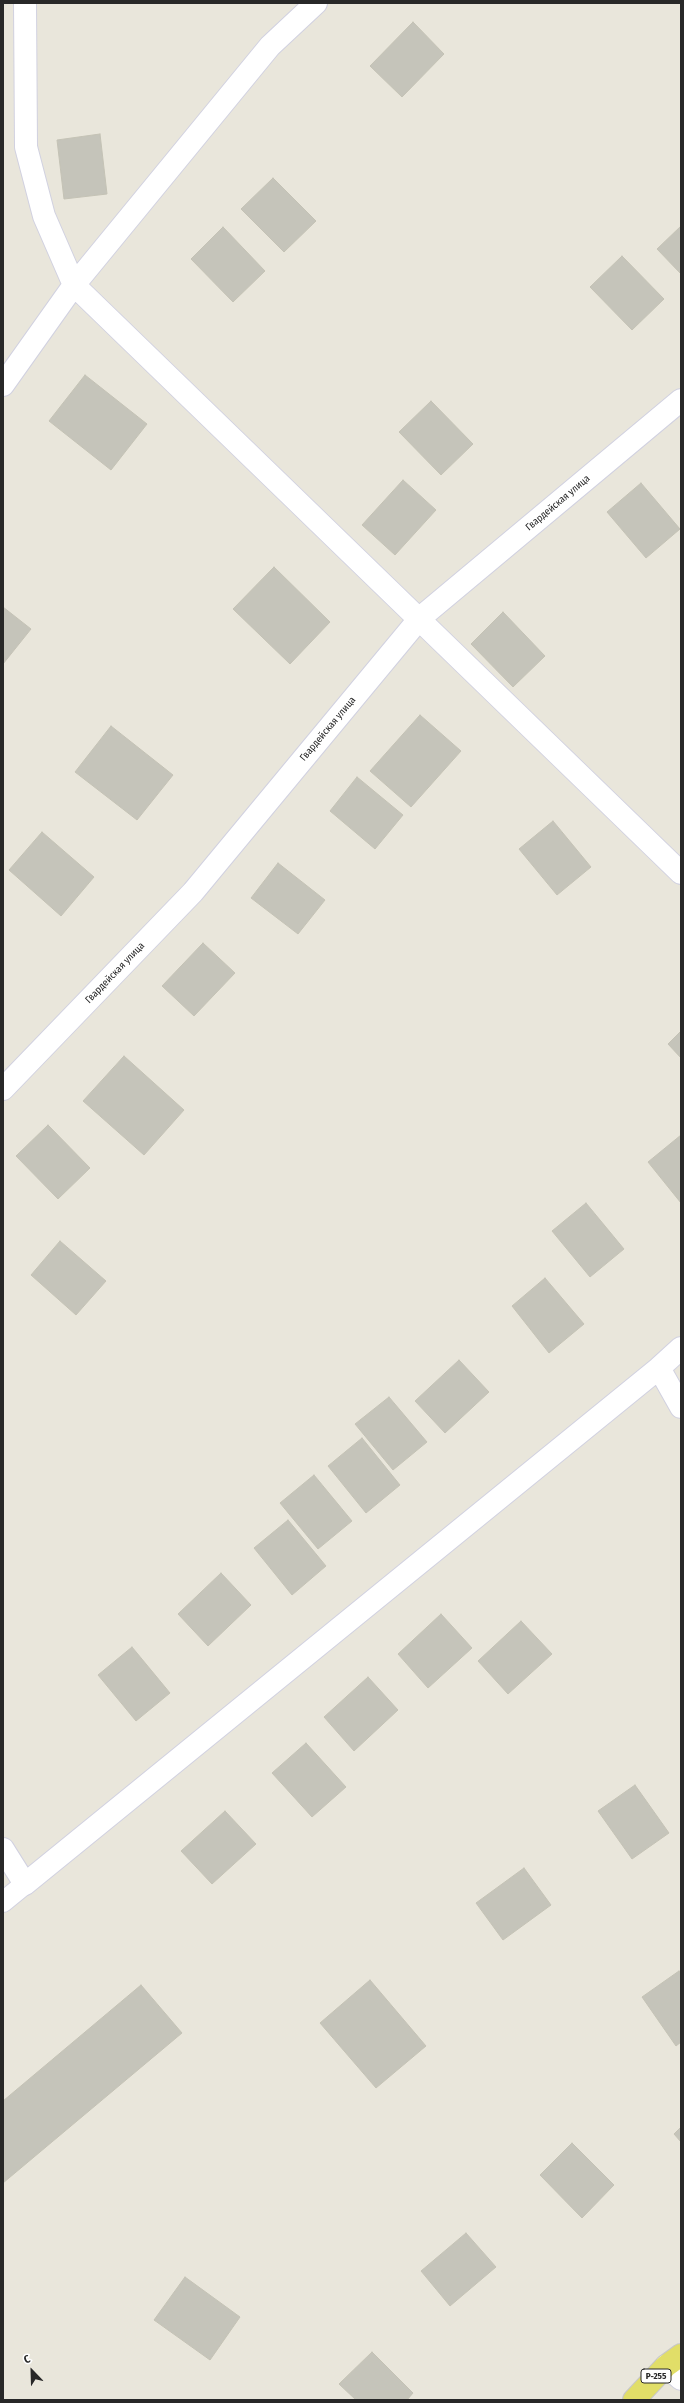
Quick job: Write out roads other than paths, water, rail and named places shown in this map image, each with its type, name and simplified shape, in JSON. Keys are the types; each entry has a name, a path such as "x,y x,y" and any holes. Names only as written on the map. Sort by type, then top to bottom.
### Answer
{"main road":[{"name":"Р-255","path":"634,2400 676,2367"}],"street":[{"path":"25,3 26,147 44,216 74,284 420,618 681,873"},
{"path":"3,385 74,284 270,46 316,3"},
{"name":"Гвардейская улица","path":"3,1089 193,892 420,618 681,400"},
{"path":"3,1849 25,1884 659,1368 681,1348"},
{"path":"659,1368 681,1407"}],"lane":[{"path":"3,1902 25,1884"}]}
